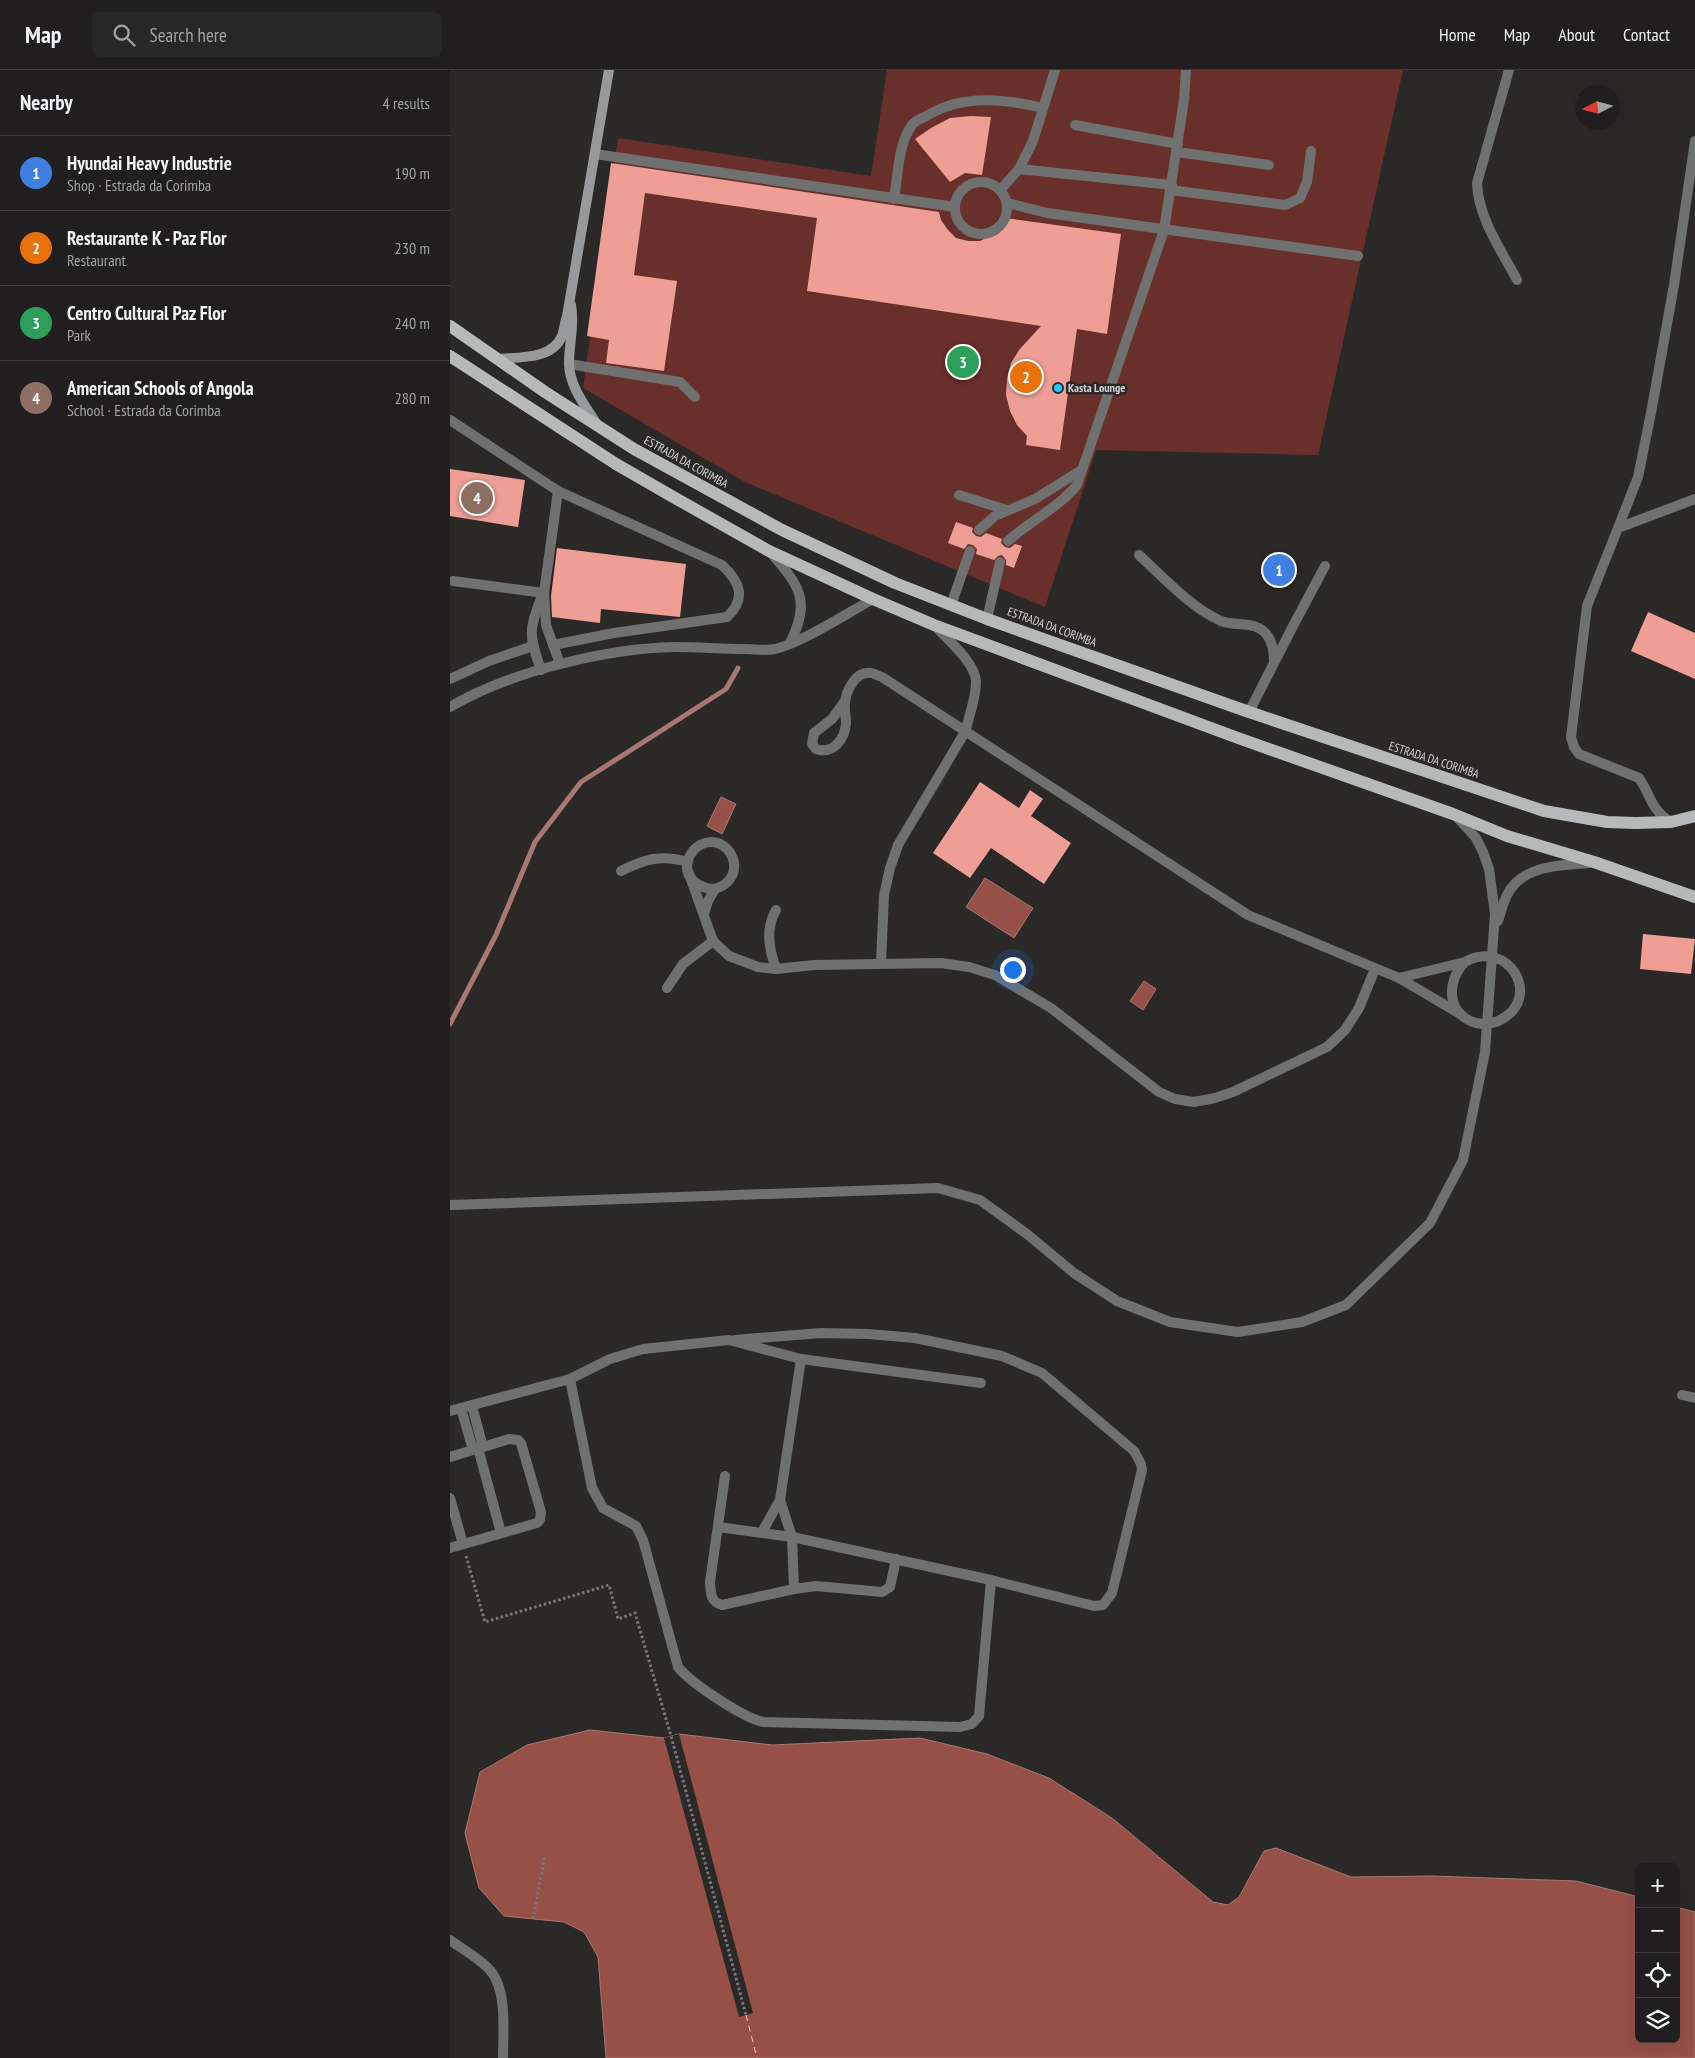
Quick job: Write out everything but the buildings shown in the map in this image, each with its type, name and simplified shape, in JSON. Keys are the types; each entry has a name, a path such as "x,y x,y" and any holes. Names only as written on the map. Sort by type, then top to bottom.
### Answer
{"main road":[{"name":"ESTRADA DA CORIMBA","path":"450,326 599,428 679,475 782,530 895,583 987,619 1249,712 1544,811 1607,822 1671,822 1695,816"},
{"path":"450,356 616,464 769,551 873,599 934,625 1238,738 1453,814 1507,836 1594,862 1695,897"}],"street":[{"path":"497,359 542,354 554,348 562,337 609,70"},
{"path":"1001,189 1019,169 1032,141 1055,70"},
{"path":"1008,541 1067,496 1077,485 1150,276 1164,230 1184,100 1186,70"},
{"path":"1509,70 1477,183 1478,198 1483,214 1517,280"},
{"path":"894,199 904,141 913,124 935,111 955,103 977,100 1015,102 1044,108"},
{"path":"1075,125 1177,148 1269,165"},
{"path":"1671,822 1660,815 1655,809 1639,778 1579,754 1574,747 1571,737 1587,606 1638,477 1674,285 1695,141"},
{"path":"1019,169 1171,187 1286,206 1300,198 1307,182 1311,151"},
{"path":"595,154 955,207"},
{"path":"978,181 990,182 1001,189 1008,203 1008,212 999,227 984,234 967,230 960,223 955,207 958,195 966,185 978,181"},
{"path":"1008,203 1047,213 1358,256"},
{"path":"570,297 574,320 569,364 578,394 599,428"},
{"path":"569,364 680,382 695,397"},
{"path":"450,420 558,491 722,565 736,581 740,591 735,610 727,617 623,632 553,645"},
{"path":"979,530 995,516 1048,492 1080,472"},
{"path":"558,491 544,593 546,625 560,664"},
{"path":"960,495 1007,510"},
{"path":"1618,528 1695,499"},
{"path":"769,551 791,576 800,599 800,624 790,643"},
{"path":"951,604 970,551"},
{"path":"1139,555 1204,611 1222,621 1255,627 1267,635 1273,648 1274,661"},
{"path":"987,619 1000,562"},
{"path":"1249,712 1325,566"},
{"path":"453,581 544,593"},
{"path":"541,670 531,638 534,617 544,593"},
{"path":"450,707 464,698 560,664 638,650 674,647 774,649 790,643 873,599"},
{"path":"882,963 884,895 890,868 898,845 964,732 974,699 976,680 971,666 934,625"},
{"path":"450,679 489,661 533,646"},
{"path":"845,701 846,724 837,746 829,750 816,750 812,744 814,733 832,719 845,701 853,681 860,675 871,673 882,678 1248,915 1398,978 1478,1023 1489,1024 1504,1019 1511,1013 1519,997 1520,988 1514,971 1508,964 1492,956 1474,957 1465,962 1398,978"},
{"path":"453,1207 938,1188 980,1200 1027,1234 1074,1273 1116,1301 1170,1322 1238,1332 1302,1322 1346,1305 1430,1223 1463,1160 1489,1024 1496,914 1489,869 1484,852 1476,838 1453,814"},
{"path":"705,843 721,844 729,850 733,857 734,870 729,882 715,890 698,886 691,878 688,866 690,854 698,846 705,843"},
{"path":"621,871 638,863 659,857 673,858 688,866 712,941 729,956 758,967 776,969 814,965 941,962 970,967 995,975 1051,1008 1159,1092 1176,1099 1194,1102 1233,1092 1327,1047 1350,1023 1359,1008 1375,969"},
{"path":"1494,931 1508,894 1524,876 1555,866 1594,862"},
{"path":"704,914 708,901 715,890"},
{"path":"776,910 770,920 769,938 776,969"},
{"path":"667,988 683,964 712,941"},
{"path":"1462,1015 1456,1007 1451,987 1453,978 1465,962"},
{"path":"450,1411 570,1378 610,1360 642,1349 821,1333 915,1338 1002,1356 1042,1373 1134,1451 1142,1470 1112,1593 1103,1605 1094,1606 991,1580 792,1537 718,1527"},
{"path":"729,1340 801,1359 981,1383"},
{"path":"762,1532 780,1500 801,1359"},
{"path":"570,1378 592,1488 603,1508 636,1526 644,1540 678,1667 690,1679 751,1719 763,1722 960,1727 972,1724 979,1716 991,1580"},
{"path":"1682,1395 1695,1398"},
{"path":"466,1407 501,1533"},
{"path":"450,1457 514,1439 521,1443 541,1512 540,1520 537,1523 450,1548"},
{"path":"725,1476 710,1582 711,1595 715,1603 722,1605 816,1586 882,1592 890,1587 896,1559"},
{"path":"450,1498 463,1544"},
{"path":"780,1500 792,1537 794,1589"},
{"path":"450,1940 488,1968 496,1979 502,1997 503,2058"}],"path":[{"path":"463,1544 485,1622 608,1585 618,1619 635,1613 746,2015"},
{"path":"533,1919 545,1855"}],"shaded area":[{"path":"887,70 1403,70 1318,455 1096,450 1045,607 745,482 583,388 618,138 871,176"},
{"path":"721,797 736,804 722,834 707,826"},
{"path":"985,878 1033,908 1014,938 966,907"},
{"path":"1144,981 1156,989 1143,1010 1130,1001"},
{"path":"590,1730 664,1738 679,1734 772,1745 920,1738 987,1754 1049,1778 1112,1818 1213,1902 1228,1905 1239,1897 1264,1851 1276,1848 1351,1877 1432,1876 1576,1881 1635,1896 1635,2043 1680,2043 1680,1908 1695,1912 1695,2058 606,2058 598,1957 584,1932 564,1922 504,1916 479,1888 465,1833 480,1772 527,1745"}],"pier":[{"path":"679,1734 753,2013 739,2017 664,1738"}],"waterway":[{"path":"450,1024 496,935 535,842 581,782 726,689 738,668"}],"ferry route":[{"path":"746,2015 757,2058"}],"place":[{"name":"Centro Cultural Paz Flor","path":"963,362"},
{"name":"Restaurante K - Paz Flor","path":"1026,377"},
{"name":"Kasta Lounge","path":"1058,388"},
{"name":"American Schools of Angola","path":"477,498"},
{"name":"Hyundai Heavy Industrie","path":"1279,570"}]}
